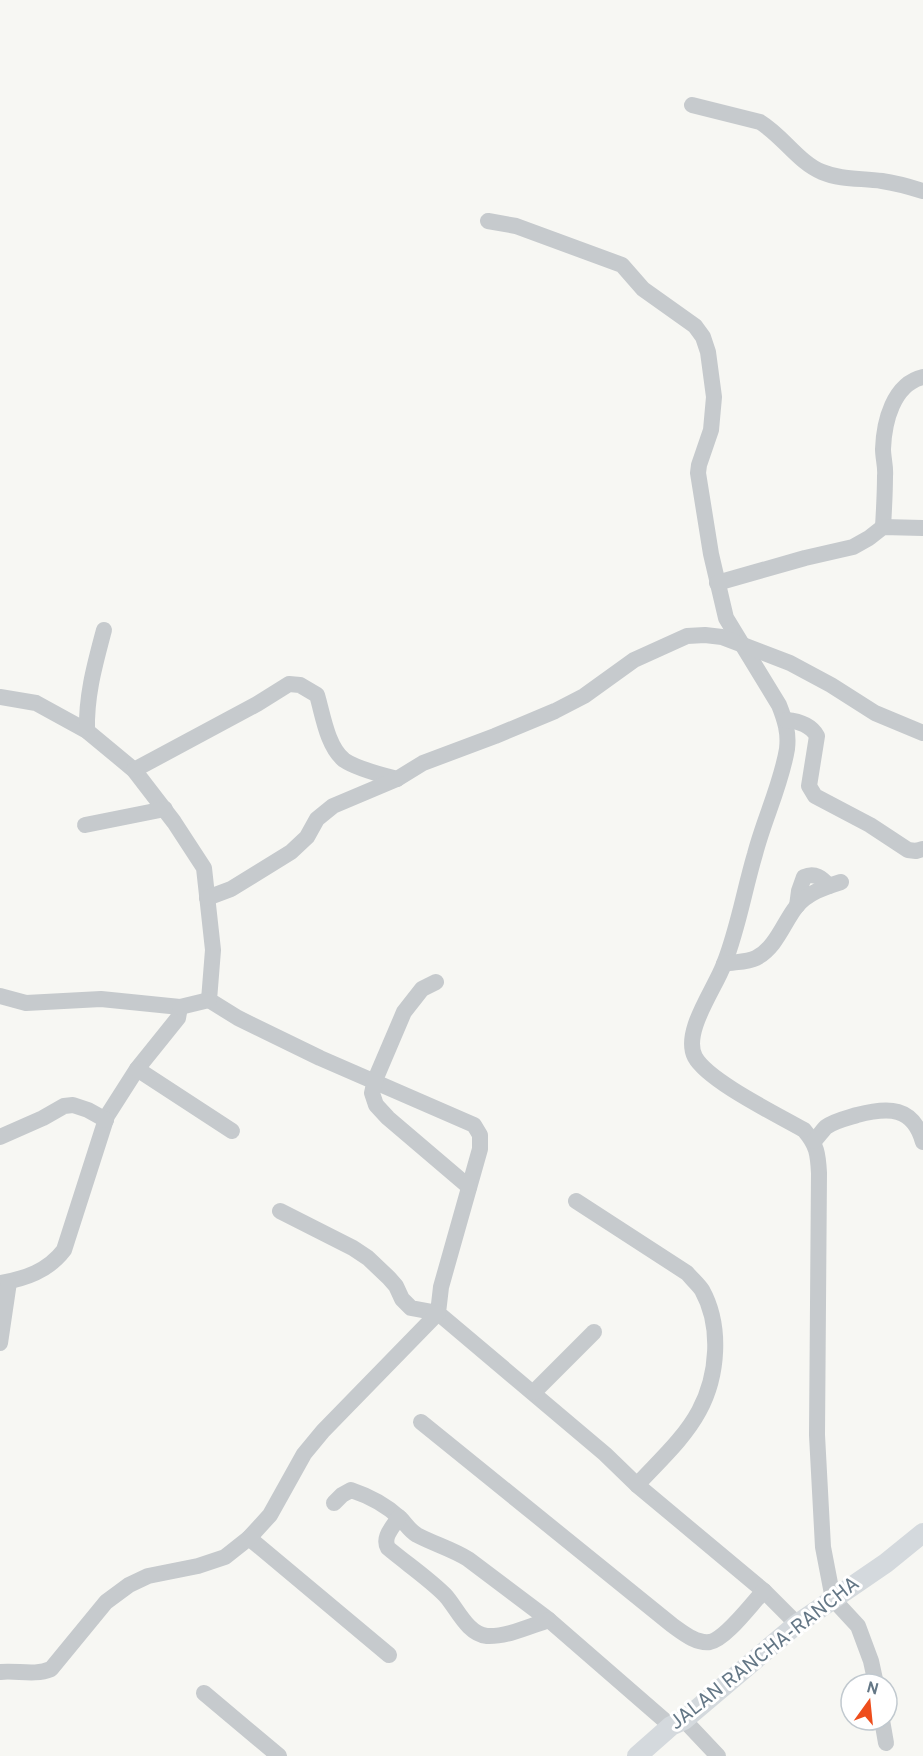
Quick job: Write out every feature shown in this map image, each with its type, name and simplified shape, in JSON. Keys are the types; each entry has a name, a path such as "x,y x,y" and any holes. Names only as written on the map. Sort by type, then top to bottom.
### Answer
{"main road":[{"name":"JALAN RANCHA-RANCHA","path":"637,1756 798,1624 886,1563 923,1533"}],"street":[{"path":"692,105 760,122 820,171 838,176 883,181 923,191"},
{"path":"488,221 516,226 621,265 643,290 694,326 703,337 708,352 714,416 698,473 717,583 726,618 786,720 788,741 783,764 754,854 742,908 724,964 693,1030 691,1043 693,1055 701,1068 715,1079 804,1130 814,1141 819,1173 817,1435 823,1547 833,1599 858,1626 869,1652 873,1672"},
{"path":"883,527 886,473 883,449 888,417 894,402 902,391 910,382 923,377"},
{"path":"717,583 853,547 883,527 923,528"},
{"path":"87,731 89,682 104,630"},
{"path":"207,898 231,890 291,852 307,837 317,819 333,806 398,779 423,763 555,711 584,696 634,660 687,636 722,637 790,663 831,685 875,713 923,733"},
{"path":"135,770 257,704 289,684 300,685 317,695 329,737 345,760 398,779"},
{"path":"0,697 36,703 87,731 135,770 165,808 204,868 213,950 209,1000"},
{"path":"786,720 804,724 816,732 809,786 815,796 870,825 908,850 923,849"},
{"path":"85,825 165,808"},
{"path":"724,964 756,958 766,950 797,906 804,877 814,875 835,884"},
{"path":"435,982 422,989 404,1012 375,1080 372,1093 376,1105 382,1112 469,1187"},
{"path":"0,996 26,1003 101,999 180,1007 209,1000 238,1018 320,1058 474,1125 480,1135 480,1149 441,1287 438,1313 323,1431 304,1454 270,1515 249,1538 225,1557 198,1566 148,1576 129,1585 106,1602 51,1669 40,1673 0,1672"},
{"path":"0,1343 4,1282 30,1276 57,1260 64,1250 106,1120 115,1102 137,1070 178,1018 180,1007"},
{"path":"137,1070 232,1131"},
{"path":"0,1137 64,1106 72,1105 88,1110 106,1120"},
{"path":"814,1141 827,1126 876,1110 906,1114 916,1123 923,1142"},
{"path":"576,1201 687,1274 701,1288 711,1308 715,1332 714,1360 707,1392 699,1411 685,1431 637,1485"},
{"path":"280,1211 368,1258 396,1286 402,1299 411,1308 438,1313 534,1392 637,1485 764,1591 798,1624"},
{"path":"534,1392 594,1332"},
{"path":"421,1422 672,1625 694,1639 709,1642 722,1636 764,1591"},
{"path":"334,1503 351,1490 378,1501 399,1517 414,1533 468,1559 549,1620 718,1756"},
{"path":"399,1517 386,1538 385,1543 388,1548 445,1596 474,1631 485,1636 496,1635 549,1620"},
{"path":"249,1538 389,1655"},
{"path":"204,1693 279,1756"},
{"path":"884,1732 886,1743"}]}
